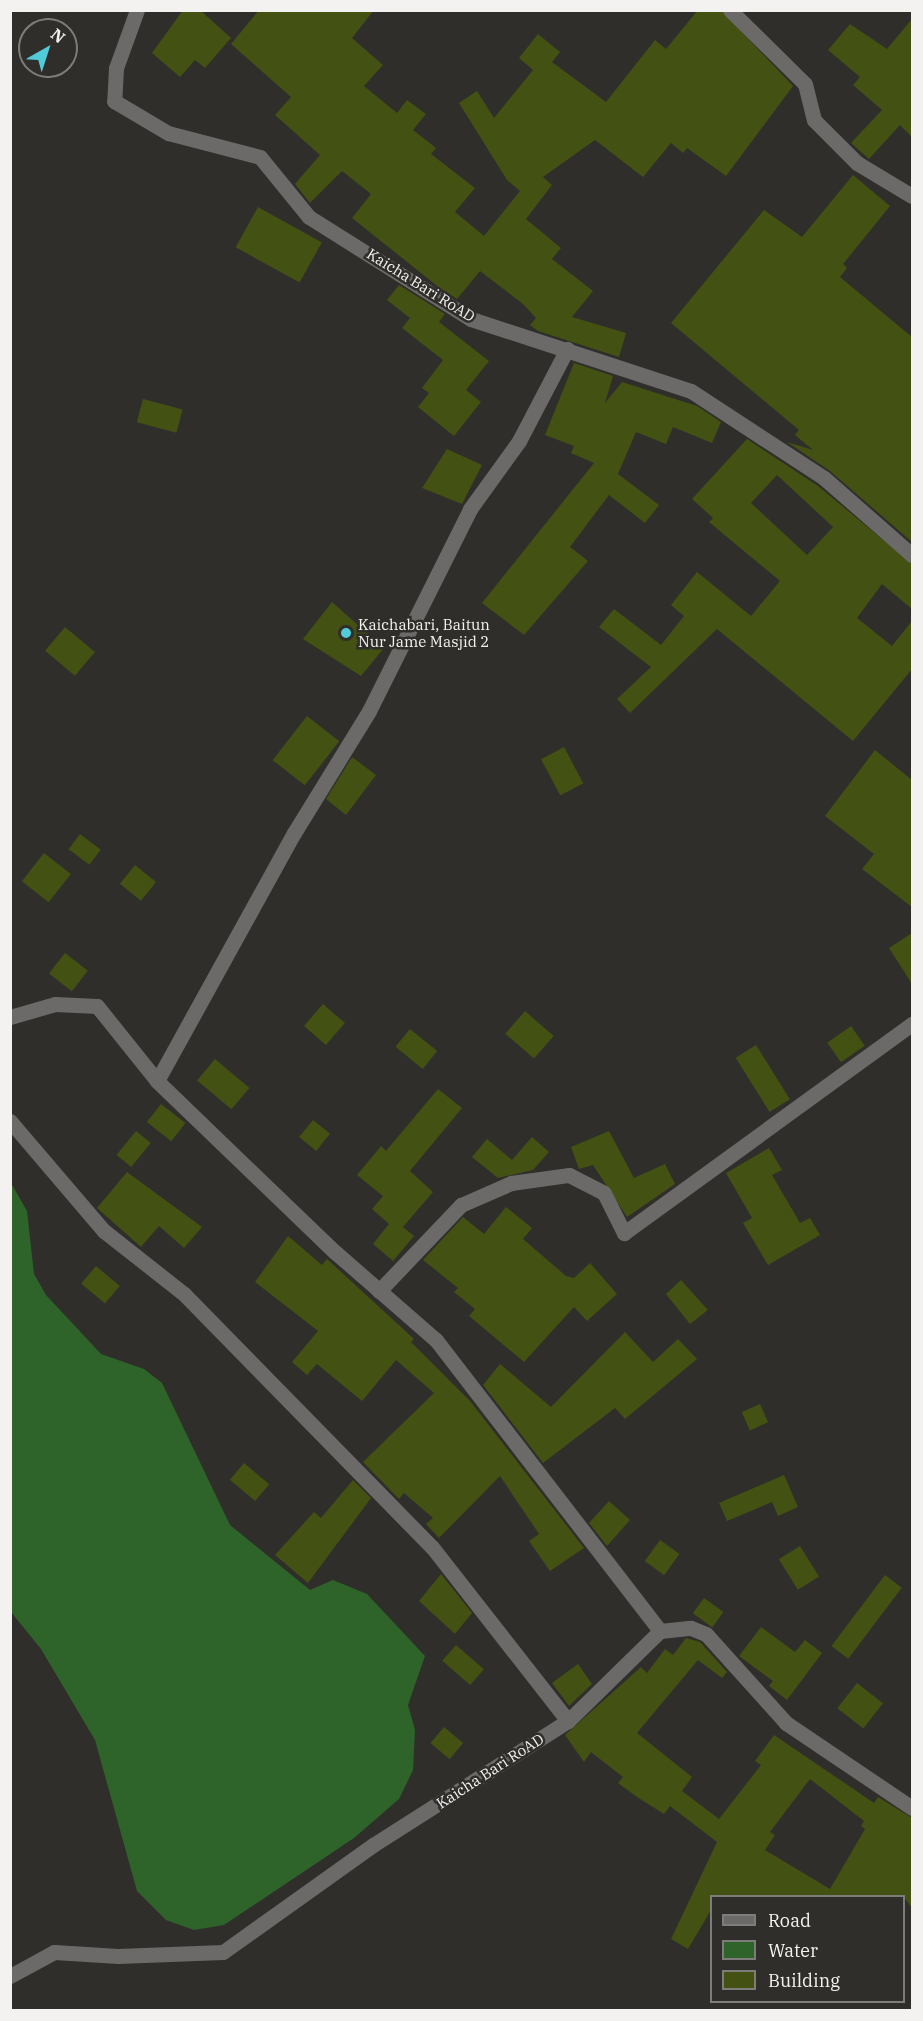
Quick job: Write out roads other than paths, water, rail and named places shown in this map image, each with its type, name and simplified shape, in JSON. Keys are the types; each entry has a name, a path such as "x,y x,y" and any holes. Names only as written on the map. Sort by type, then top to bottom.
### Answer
{"street":[{"name":"Kaicha Bari RoAD","path":"136,10 116,68 114,101 168,133 260,157 309,217 471,319 692,391 825,478 912,555"},
{"path":"730,10 806,84 814,120 857,163 912,196"},
{"path":"157,1081 294,833 369,711 470,509 519,441 567,349"},
{"path":"10,1017 55,1004 97,1006 157,1081 379,1291 436,1340 660,1631 691,1628 706,1634 786,1723 912,1808"},
{"path":"379,1291 461,1205 511,1183 568,1175 604,1193 624,1233 912,1024"},
{"path":"10,1121 104,1230 184,1294 432,1547 568,1720"},
{"name":"Kaicha Bari RoAD","path":"10,1976 54,1952 117,1956 223,1952 373,1845 568,1720 660,1631"}],"water":[{"path":"11,1183 27,1211 34,1274 46,1295 101,1354 144,1369 162,1383 230,1525 310,1590 333,1580 367,1594 425,1656 408,1705 415,1730 413,1770 399,1799 354,1838 224,1925 194,1930 166,1920 137,1891 95,1740 41,1649 11,1612"}],"place":[{"name":"Kaichabari, Baitun Nur Jame Masjid 2","path":"346,633"}]}
